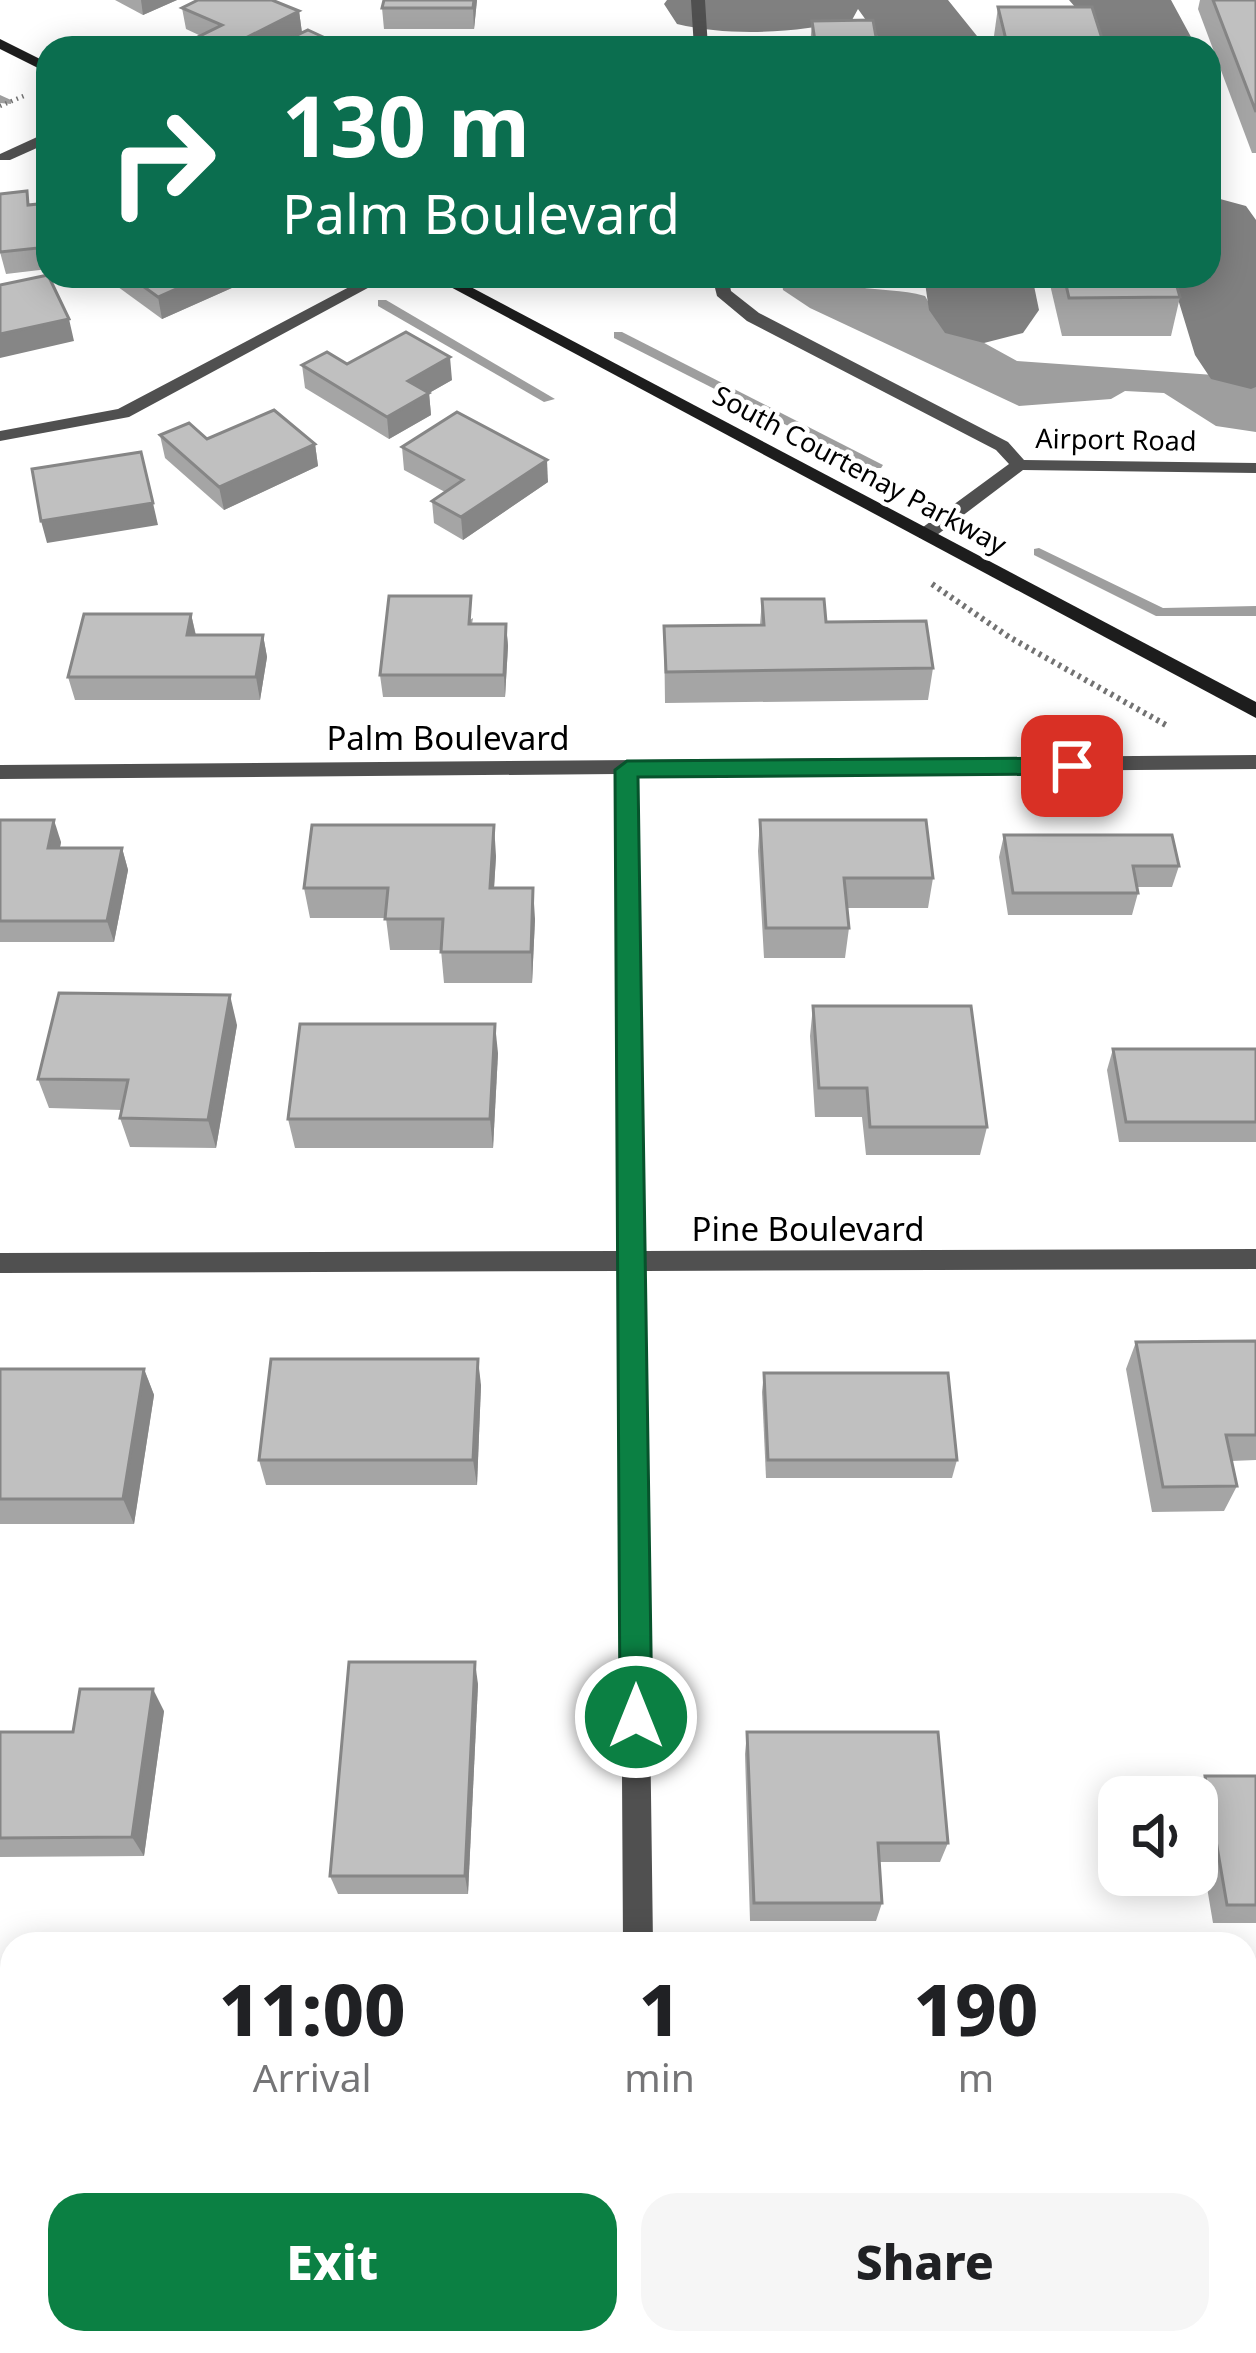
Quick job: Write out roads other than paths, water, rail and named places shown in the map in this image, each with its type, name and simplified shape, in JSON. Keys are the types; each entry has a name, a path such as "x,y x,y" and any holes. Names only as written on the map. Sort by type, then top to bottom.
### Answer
{"main road":[{"path":"0,43 36,62"},
{"name":"South Courtenay Parkway","path":"461,288 1256,712"}],"street":[{"path":"698,0 700,36"},
{"path":"4,157 36,142"},
{"path":"0,436 123,412 359,288"},
{"path":"722,288 753,316 1002,446 1018,464"},
{"name":"Airport Road","path":"926,534 1018,464 1256,469"},
{"name":"Palm Boulevard","path":"0,772 1256,762"},
{"path":"627,770 638,1932"},
{"name":"Pine Boulevard","path":"0,1263 1256,1259"}],"waterway":[{"path":"0,98 7,102"},
{"path":"382,303 549,399"},
{"path":"618,335 876,465"},
{"path":"1039,552 1161,613 1256,611"}]}
